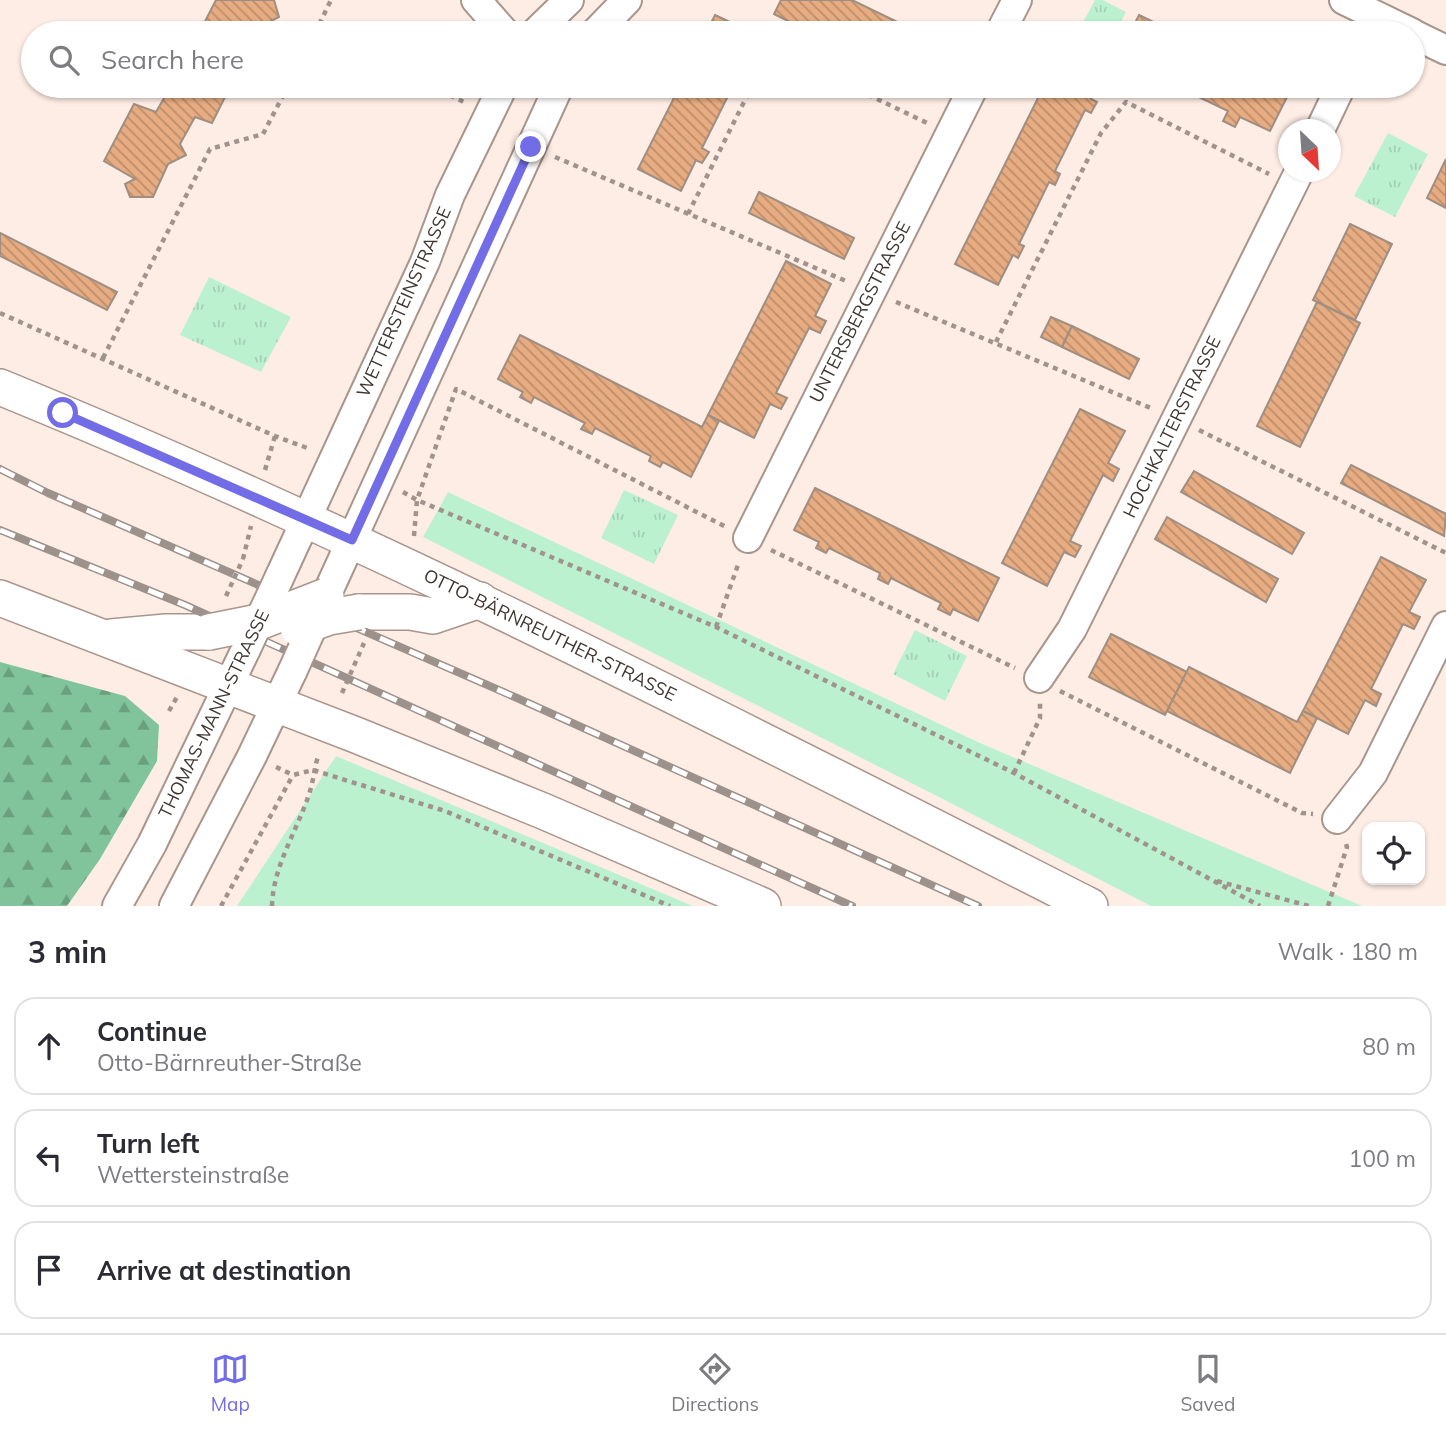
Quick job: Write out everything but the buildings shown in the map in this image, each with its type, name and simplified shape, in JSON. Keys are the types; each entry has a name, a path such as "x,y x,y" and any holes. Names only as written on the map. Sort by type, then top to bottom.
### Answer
{"main road":[{"name":"OTTO-BÄRNREUTHER-STRASSE","path":"0,387 352,540 480,600 689,702 1090,906"},
{"path":"0,598 493,790 763,906"},
{"path":"104,638 166,632 252,636 320,609 362,627 410,612 433,616 480,600"}],"street":[{"path":"476,0 494,21"},
{"path":"543,21 569,0"},
{"path":"607,21 627,0"},
{"path":"1006,21 1017,0"},
{"path":"1344,0 1368,21"},
{"path":"1425,40 1446,50"},
{"name":"WETTERSTEINSTRASSE","path":"306,520 425,262 450,195 497,98"},
{"path":"174,906 252,756 293,670 554,98"},
{"name":"UNTERSBERGSTRASSE","path":"748,538 968,98"},
{"path":"1325,119 1335,98"},
{"name":"HOCHKALTERSTRASSE","path":"1039,678 1072,629 1294,182"},
{"name":"THOMAS-MANN-STRASSE","path":"117,906 152,844 306,520"},
{"path":"1337,819 1374,773 1446,626"}],"path":[{"path":"321,21 331,0"},
{"path":"103,358 210,149 263,134 282,98"},
{"path":"456,98 489,114"},
{"path":"688,214 746,98"},
{"path":"875,98 949,134"},
{"path":"996,342 1101,133 1126,102 1278,171"},
{"path":"0,313 275,436 334,458"},
{"path":"417,500 456,389 748,538 716,627"},
{"path":"1177,418 1446,554"},
{"path":"380,479 417,500 716,627 1014,773 1260,906"},
{"path":"342,692 362,627"},
{"path":"1014,773 1040,718 1039,678"},
{"path":"252,756 293,775 313,771 445,811 670,906"},
{"path":"272,906 280,866 310,790 313,771"},
{"path":"221,906 293,775"},
{"path":"1328,906 1347,846 1337,819"},
{"path":"1206,878 1309,906"}],"green space":[{"path":"1095,0 1103,0 1126,12 1121,21 1084,21"},
{"path":"1388,133 1428,154 1395,217 1354,196"},
{"path":"209,277 291,317 261,372 180,335"},
{"path":"624,490 678,515 654,564 601,538"},
{"path":"448,492 980,743 1362,906 1151,906 423,537"},
{"path":"915,630 967,656 945,701 893,674"},
{"path":"0,662 125,696 159,725 157,761 100,859 67,906 0,906"},
{"path":"336,756 693,906 237,906"}],"railway":[{"path":"0,469 48,493 517,698 978,906"},
{"path":"0,530 185,605 852,906"}],"route":[{"path":"63,413 352,540 531,147"}]}
